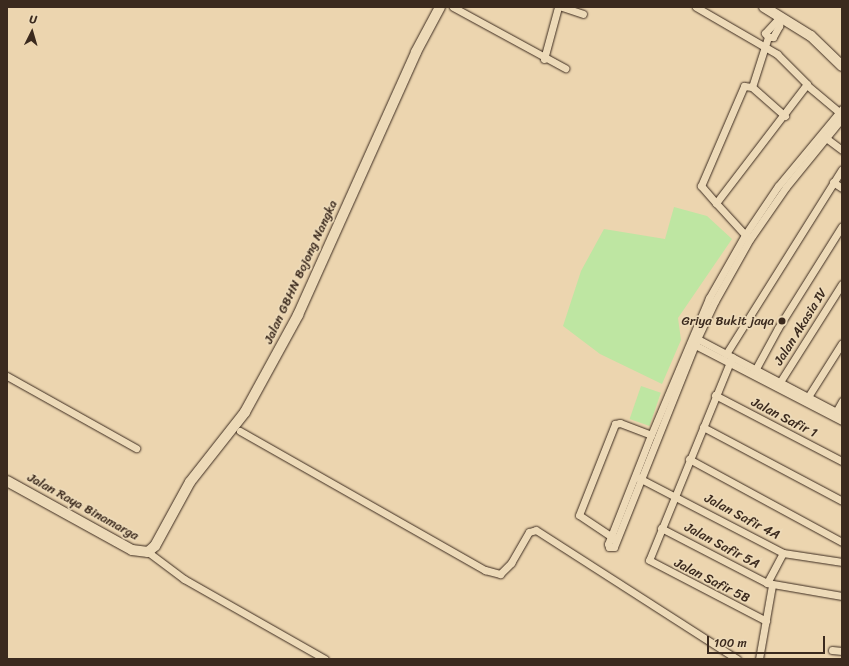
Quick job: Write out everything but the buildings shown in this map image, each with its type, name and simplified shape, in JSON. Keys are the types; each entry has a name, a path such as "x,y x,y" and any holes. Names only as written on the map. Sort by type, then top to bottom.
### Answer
{"street":[{"name":"Jalan GBHN Bojong Nangka","path":"148,552 160,540 190,482 245,412 298,315 416,52 440,7"},
{"path":"453,7 544,59 564,68"},
{"path":"544,59 558,7"},
{"path":"562,7 583,14"},
{"path":"638,478 651,435 693,341 748,237 778,186 824,136 841,113 808,86 788,63 696,7"},
{"path":"764,7 821,38 842,58"},
{"path":"752,87 768,37 773,37 776,30 778,15"},
{"path":"778,15 820,43 842,66"},
{"path":"748,237 701,186 744,86 752,87 785,116"},
{"path":"716,203 808,86"},
{"path":"824,136 842,150"},
{"path":"661,528 703,427 729,358 832,182 842,169"},
{"path":"832,182 842,188"},
{"path":"754,372 842,226"},
{"name":"Jalan Akasia IV","path":"780,382 842,284"},
{"path":"693,341 839,414 842,401"},
{"path":"651,435 620,423 616,424 579,515 614,539 693,341"},
{"path":"807,399 842,343"},
{"path":"754,372 780,382 842,421"},
{"path":"7,376 136,448"},
{"name":"Jalan Safir 1","path":"715,395 842,461"},
{"path":"703,427 842,501"},
{"path":"240,431 485,570 500,574 511,563 529,532 536,530 737,659"},
{"path":"689,459 842,542"},
{"name":"Jalan Safir 4A","path":"638,478 675,495 783,553 842,562"},
{"name":"Jalan Raya Binamarga","path":"7,480 132,550 148,552"},
{"name":"Jalan Safir 5B","path":"661,528 649,560 766,621"},
{"name":"Jalan Safir 5A","path":"661,528 770,584 842,596"},
{"path":"148,552 184,579 325,659"},
{"path":"759,659 766,621 770,584 783,553"},
{"path":"832,650 842,651"}],"green space":[{"path":"674,207 707,216 732,239 678,318 681,340 662,384 600,354 563,326 581,271 604,229 665,239"},
{"path":"641,386 661,393 649,426 630,419"}],"place":[{"name":"Griya Bukit jaya","path":"782,321"}]}
